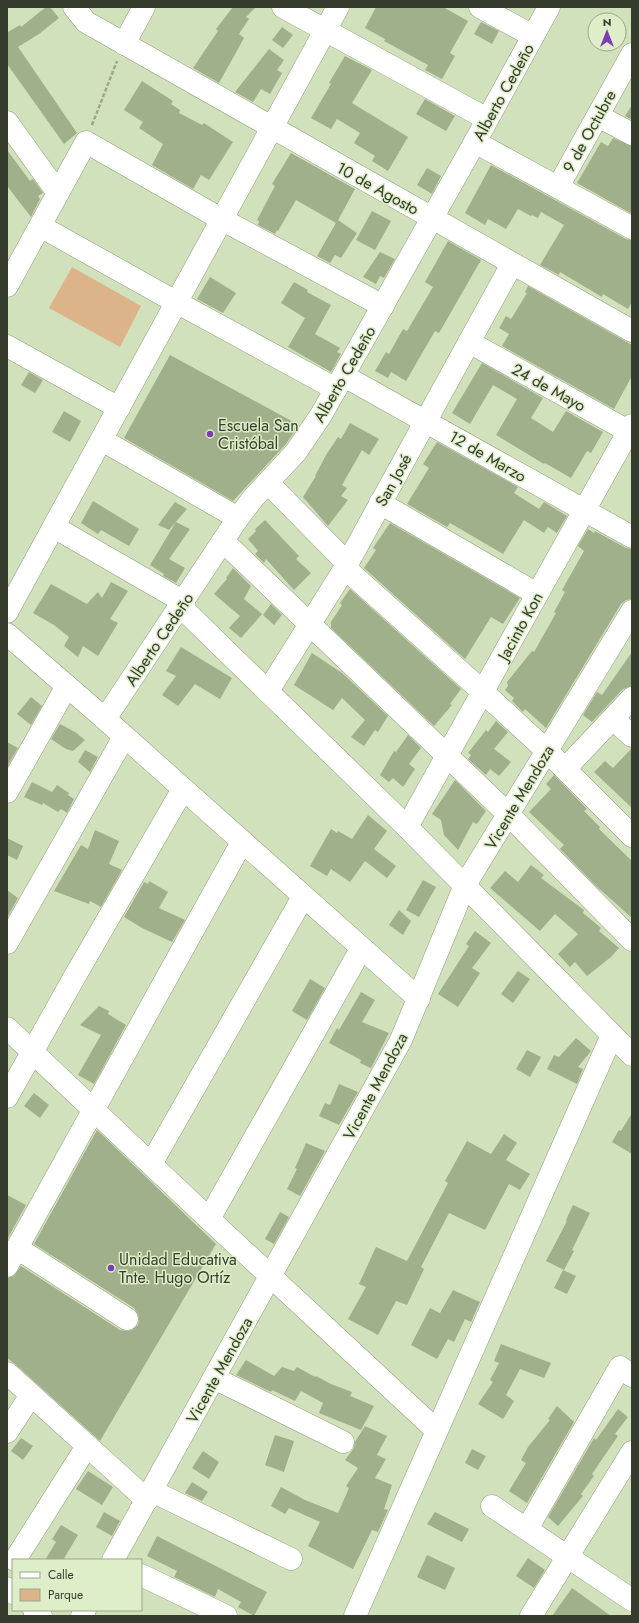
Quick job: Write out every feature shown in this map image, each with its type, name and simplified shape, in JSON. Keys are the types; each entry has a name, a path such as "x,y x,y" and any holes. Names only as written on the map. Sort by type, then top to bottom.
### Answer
{"street":[{"name":"10 de Agosto","path":"74,7 86,22 632,331"},
{"path":"124,44 144,7"},
{"path":"283,7 487,119"},
{"path":"7,612 338,7"},
{"path":"480,7 533,36"},
{"name":"Alberto Cedeño","path":"105,719 238,518 254,497 296,452 340,382 549,7"},
{"name":"9 de Octubre","path":"558,187 632,54"},
{"path":"598,116 632,134"},
{"path":"7,122 58,193"},
{"path":"7,286 86,142 221,219 383,306"},
{"path":"475,142 632,228"},
{"name":"12 de Marzo","path":"40,226 176,302 340,382 426,421 632,538"},
{"name":"San José","path":"268,691 346,565 512,264"},
{"name":"24 de Mayo","path":"469,342 630,428"},
{"path":"7,346 119,408"},
{"name":"Jacinto Kon","path":"407,827 630,428"},
{"path":"102,440 238,518"},
{"path":"268,483 346,565 566,769 632,836"},
{"path":"380,503 537,594"},
{"path":"54,527 182,604 268,691 625,1041 436,1430 355,1616"},
{"path":"223,541 509,815 632,940"},
{"name":"Vicente Mendoza","path":"114,1559 272,1276 401,1040 465,885 632,611"},
{"path":"7,634 105,719 361,949 419,999"},
{"path":"7,792 67,686"},
{"path":"566,769 632,698"},
{"path":"613,718 632,736"},
{"path":"7,943 124,737"},
{"path":"7,1097 183,789"},
{"path":"127,1319 12,1257 242,842"},
{"path":"151,1164 303,897"},
{"path":"209,1219 361,949"},
{"path":"7,1028 209,1219 436,1430"},
{"path":"527,1529 620,1367 632,1376"},
{"path":"7,1373 87,1446 150,1496 291,1559"},
{"path":"214,1378 343,1442"},
{"path":"7,1432 31,1395"},
{"path":"16,1559 87,1446"},
{"path":"531,1616 568,1557 624,1484 632,1452"},
{"path":"492,1506 632,1600"},
{"path":"142,1575 226,1616"}],"path":[{"path":"86,142 124,44"}],"green space":[{"path":"72,267 141,306 120,347 49,308"}],"building":[{"path":"46,7 50,7 59,18 39,34 18,47 77,133 64,144 7,64 7,30 8,32 20,25 21,27"},
{"path":"233,7 256,7 246,17 249,19 239,34 244,38 219,83 193,68 218,31 216,29"},
{"path":"376,7 443,7 468,21 450,53 455,56 442,79 425,70 428,65 384,41 385,39 365,28"},
{"path":"481,22 499,31 492,44 474,34"},
{"path":"282,27 293,35 283,48 272,40"},
{"path":"269,49 284,60 277,70 282,73 270,94 261,89 253,102 235,92"},
{"path":"345,56 372,70 352,103 408,137 388,171 372,161 375,156 354,143 360,133 337,119 331,129 311,118"},
{"path":"142,81 173,101 171,104 180,110 179,113 202,125 204,123 233,142 209,180 201,175 193,189 152,165 163,144 139,128 143,122 124,110"},
{"path":"425,99 455,116 446,131 416,114"},
{"path":"632,105 632,120 625,116"},
{"path":"613,138 632,146 632,214 577,183 601,142 608,146"},
{"path":"7,150 30,181 33,179 43,193 38,196 40,199 31,217 7,186"},
{"path":"291,153 355,189 338,220 357,233 341,258 335,255 330,263 317,256 336,223 296,200 275,234 258,225 259,221 257,220 275,186 272,184"},
{"path":"491,165 626,239 632,240 632,302 628,309 603,294 602,297 560,272 559,275 540,265 564,225 541,212 538,218 518,209 506,229 488,219 485,225 465,213"},
{"path":"427,168 441,176 432,194 417,185"},
{"path":"372,211 391,221 375,250 356,240"},
{"path":"448,241 481,260 439,333 435,331 406,381 391,372 388,378 375,371 386,352 389,354 403,329 407,331 433,287 425,282"},
{"path":"380,252 395,259 384,278 380,276 376,284 363,277"},
{"path":"210,277 236,293 223,313 197,299"},
{"path":"294,282 308,290 307,292 331,305 315,334 340,348 337,352 341,354 331,372 288,347 305,318 281,303"},
{"path":"528,286 632,345 632,376 614,409 502,346 509,334 499,328 506,316 511,319 527,293 525,292"},
{"name":"Escuela San Cristóbal","path":"170,355 299,425 286,444 233,501 124,438"},
{"path":"482,363 543,398 531,418 553,432 566,411 603,432 591,453 587,451 571,478 545,463 544,464 496,435 517,399 493,385 470,424 452,413"},
{"path":"29,372 43,380 35,393 21,385"},
{"path":"64,411 81,421 70,442 52,432"},
{"path":"350,423 379,439 369,455 362,450 342,485 347,488 341,496 348,500 328,526 303,497 316,476 326,455 338,437 341,439"},
{"path":"437,442 518,487 514,493 539,509 544,502 567,516 557,533 548,527 544,533 524,520 503,554 450,523 447,527 407,504 429,468 423,464"},
{"path":"93,501 139,529 129,546 101,530 98,534 81,523"},
{"path":"175,502 187,509 169,530 158,525"},
{"path":"265,520 299,556 296,559 311,573 294,590 266,559 264,563 255,554 258,551 248,539 256,531 255,529"},
{"path":"176,522 190,529 169,559 185,568 176,583 163,576 164,574 150,565"},
{"path":"390,523 520,598 503,624 491,617 465,659 364,568 376,550 373,548"},
{"path":"588,529 594,533 595,531 626,548 632,549 632,599 626,600 621,604 546,728 525,709 523,712 512,701 514,698 505,690 508,686 507,682 532,651 534,652 556,613 554,612 565,592 562,590 584,551 578,546"},
{"path":"233,568 251,586 244,599 262,614 241,638 229,628 240,616 214,594 227,579 226,578"},
{"path":"111,582 128,591 110,619 118,623 98,656 83,646 78,657 64,646 69,637 54,625 33,613 51,584 87,604 98,592 102,598"},
{"path":"350,589 461,689 450,704 452,705 434,726 331,628 331,622 342,605 340,603"},
{"path":"271,604 282,615 274,625 263,615"},
{"path":"181,647 232,678 220,699 195,684 178,706 162,695 176,676 166,671"},
{"path":"632,652 632,686 623,689 592,722 583,715 597,692 602,695"},
{"path":"312,653 342,673 388,716 378,732 375,730 364,746 351,737 365,720 342,698 333,710 294,685"},
{"path":"31,697 42,706 31,725 17,714"},
{"path":"496,721 508,732 494,749 511,762 499,776 490,769 486,775 468,759 471,755 468,753 486,730 488,732"},
{"path":"60,724 75,732 85,740 73,751 66,749 51,739"},
{"path":"408,735 421,748 409,764 415,769 403,787 393,778 389,782 380,775 394,751 396,752"},
{"path":"7,742 18,748 7,767"},
{"path":"632,748 632,808 594,772 605,761 613,768"},
{"path":"85,750 98,757 90,772 78,762"},
{"path":"554,775 587,809 584,811 600,827 599,829 632,861 632,918 595,885 560,849 564,845 529,812 551,789 546,784"},
{"path":"455,780 486,811 477,824 473,822 458,850 444,835 441,820 432,814"},
{"path":"32,782 52,792 57,785 69,793 68,795 74,799 67,813 61,809 58,812 43,803 42,805 24,797"},
{"path":"368,815 387,831 374,849 396,866 387,878 365,861 350,882 331,869 327,876 310,866 331,829 337,833 338,831 352,839"},
{"path":"95,830 119,841 109,864 122,870 101,907 90,901 89,904 54,891 81,845 88,849"},
{"path":"7,838 23,846 17,860 7,855"},
{"path":"531,865 544,875 541,878 584,910 583,913 601,928 599,931 619,948 611,957 587,976 575,962 570,967 558,954 578,934 555,914 540,931 490,888 505,871 518,882"},
{"path":"423,880 436,887 419,917 406,910"},
{"path":"149,881 168,892 159,908 185,920 172,942 142,928 124,917 144,882 148,884"},
{"path":"7,890 18,898 7,918"},
{"path":"399,910 411,921 403,935 389,925"},
{"path":"475,931 491,943 472,968 480,973 458,1007 438,994 469,946 466,944"},
{"path":"518,971 530,979 513,1003 501,994"},
{"path":"310,979 325,988 307,1020 292,1011"},
{"path":"361,992 375,1000 362,1022 389,1033 371,1068 360,1063 361,1060 329,1043 337,1028 339,1030"},
{"path":"99,1006 109,1011 108,1014 126,1025 94,1084 78,1075 101,1035 80,1025"},
{"path":"576,1038 591,1051 578,1067 583,1069 577,1084 547,1069 554,1055 559,1057"},
{"path":"527,1050 541,1057 530,1077 516,1069"},
{"path":"339,1084 358,1092 339,1125 319,1116 325,1103 330,1105"},
{"path":"34,1093 49,1105 40,1118 24,1106"},
{"path":"632,1113 632,1154 612,1142"},
{"name":"Unidad Educativa Tnte. Hugo Ortíz","path":"97,1130 216,1244 100,1441 7,1358 7,1278 14,1276 21,1266 120,1330 132,1330 138,1325 138,1314 134,1308 34,1244"},
{"path":"504,1134 517,1143 506,1160 530,1174 520,1190 509,1184 485,1230 449,1213 421,1267 424,1269 407,1305 396,1301 378,1335 348,1319 366,1287 359,1284 376,1247 407,1261 448,1183 445,1181 467,1141 491,1154"},
{"path":"306,1143 325,1151 300,1196 287,1189 297,1169 295,1168"},
{"path":"7,1195 26,1205 7,1240"},
{"path":"573,1205 590,1213 572,1250 574,1251 564,1270 546,1261 567,1221 566,1220"},
{"path":"280,1212 289,1217 274,1244 265,1239"},
{"path":"563,1270 576,1276 567,1294 554,1288"},
{"path":"453,1290 480,1302 471,1322 465,1319 454,1342 448,1339 437,1359 411,1345 430,1308 440,1313"},
{"path":"501,1344 551,1363 544,1378 520,1369 506,1395 514,1401 503,1419 478,1404 493,1382 490,1380 499,1363 494,1361"},
{"path":"246,1360 274,1376 282,1367 294,1371 297,1367 315,1377 316,1376 331,1384 352,1392 350,1396 374,1406 361,1430 319,1413 323,1403 301,1391 295,1401 272,1390 271,1392 236,1375"},
{"path":"557,1406 574,1422 527,1503 509,1491 526,1463 521,1460 528,1447 550,1420 548,1419"},
{"path":"618,1409 628,1417 615,1434 618,1436 592,1474 594,1476 581,1494 583,1496 558,1526 548,1517 594,1438 596,1440"},
{"path":"365,1426 387,1436 377,1455 386,1459 375,1478 392,1485 384,1509 388,1510 378,1532 372,1530 353,1569 308,1546 320,1522 289,1508 285,1514 271,1506 281,1487 305,1500 338,1513 349,1488 346,1486 358,1468 345,1460 354,1448 355,1442"},
{"path":"275,1435 294,1441 284,1472 265,1465"},
{"path":"21,1438 33,1446 23,1460 11,1451"},
{"path":"472,1449 486,1456 478,1470 465,1463"},
{"path":"203,1451 219,1462 209,1479 192,1468"},
{"path":"88,1471 113,1487 102,1505 76,1489"},
{"path":"192,1482 208,1492 202,1501 185,1493"},
{"path":"104,1512 120,1521 112,1536 96,1527"},
{"path":"435,1512 469,1529 462,1542 427,1524"},
{"path":"61,1525 78,1535 64,1559 46,1559 56,1542 52,1539"},
{"path":"157,1536 267,1592 254,1616 238,1607 241,1602 218,1589 215,1597 174,1577 177,1571 147,1556"},
{"path":"427,1555 455,1568 445,1590 417,1577"},
{"path":"528,1558 545,1570 534,1588 516,1576"},
{"path":"572,1588 611,1616 552,1616"}],"place":[{"name":"Escuela San Cristóbal","path":"210,434"},
{"name":"Unidad Educativa Tnte. Hugo Ortíz","path":"111,1268"}]}
